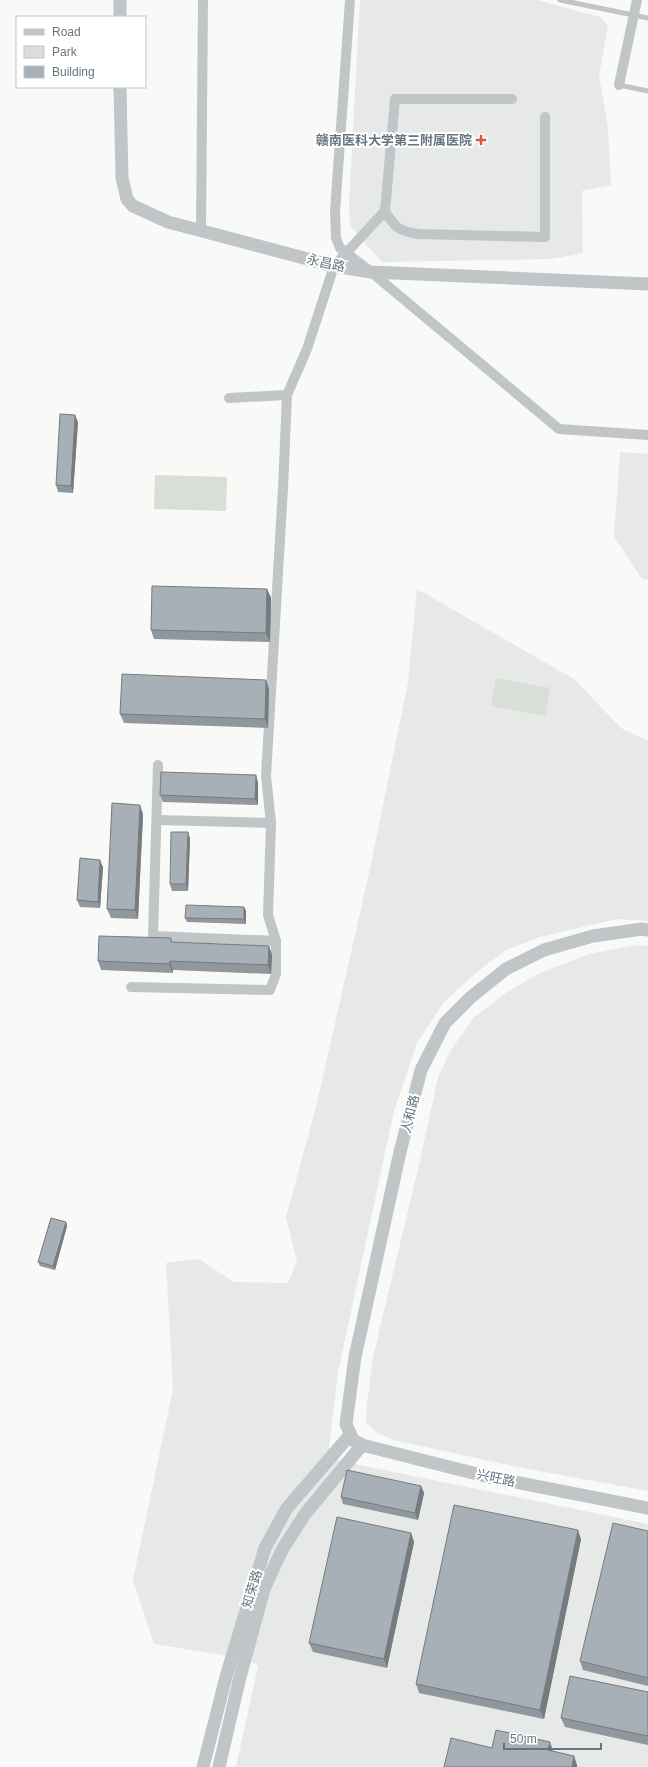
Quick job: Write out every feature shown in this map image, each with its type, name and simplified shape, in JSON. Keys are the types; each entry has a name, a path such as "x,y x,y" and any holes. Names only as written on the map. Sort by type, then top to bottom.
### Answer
{"street":[{"path":"120,0 120,16"},
{"path":"201,230 202,0"},
{"path":"350,0 335,212 336,238 340,248 371,272 559,429 648,435"},
{"path":"619,85 637,0"},
{"name":"永昌路","path":"120,88 122,178 127,199 133,206 168,222 334,266 371,272 648,284"},
{"path":"512,99 395,99 385,211 393,225 402,232 418,234 545,237 545,117"},
{"path":"131,987 270,990 276,974 276,941 268,914 271,823 266,776 287,395 307,349 334,266 385,211"},
{"path":"229,398 287,395"},
{"path":"158,765 153,936 276,941"},
{"path":"157,820 271,823"},
{"name":"人和路","path":"350,1435 346,1424 354,1357 400,1152 421,1070 445,1023 471,997 506,969 544,950 593,936 648,930"},
{"name":"兴旺路","path":"350,1435 353,1440 362,1446 485,1476 648,1508"},
{"name":"知荣路","path":"204,1767 228,1670 265,1548 287,1508 350,1435"},
{"name":"知荣路","path":"219,1767 239,1681 264,1589 282,1550 305,1514 362,1446"}],"lane":[{"path":"560,0 648,18"},
{"path":"619,85 648,91"}],"shaded area":[{"name":"赣南医科大学第三附属医院","path":"360,0 537,0 600,17 608,25 599,76 608,127 611,185 582,191 583,253 551,259 382,262 350,226 349,204"},
{"path":"620,452 648,454 648,580 642,579 614,536"},
{"path":"417,589 574,679 621,728 648,741 648,921 617,919 540,937 506,950 477,972 444,1002 417,1043 394,1111 338,1372 329,1447 340,1461 648,1524 648,1767 236,1767 258,1666 246,1659 154,1644 133,1580 173,1389 166,1263 199,1259 234,1282 288,1283 297,1261 286,1217 316,1107 370,869 408,682"},
{"path":"637,945 648,946 648,1491 523,1468 393,1440 376,1432 366,1423 373,1357 421,1156 438,1077 451,1050 474,1017 510,990 540,973 589,954"}],"green space":[{"path":"155,475 227,477 226,511 154,509"},
{"path":"496,678 550,688 545,716 491,706"}],"building":[{"path":"60,414 75,415 71,486 56,485"},
{"path":"152,586 267,589 266,633 151,630"},
{"path":"122,674 266,680 265,719 120,714"},
{"path":"161,772 256,775 255,799 160,795"},
{"path":"112,803 140,805 135,910 107,909"},
{"path":"171,832 188,832 186,884 170,884"},
{"path":"80,858 100,860 98,902 77,900"},
{"path":"186,905 244,907 244,919 185,918"},
{"path":"99,936 171,938 171,942 269,946 268,965 170,961 169,964 98,961"},
{"path":"51,1218 66,1222 53,1266 38,1262"},
{"path":"347,1470 421,1486 415,1513 341,1497"},
{"path":"454,1505 578,1530 540,1710 416,1684"},
{"path":"337,1517 411,1533 384,1659 309,1643"},
{"path":"613,1523 648,1531 648,1678 580,1661"},
{"path":"570,1676 648,1692 648,1736 561,1718"},
{"path":"496,1730 550,1742 548,1750 574,1756 572,1766 575,1767 444,1767 451,1738 492,1748"}],"place":[{"name":"赣南医科大学第三附属医院","path":"481,140"}]}
